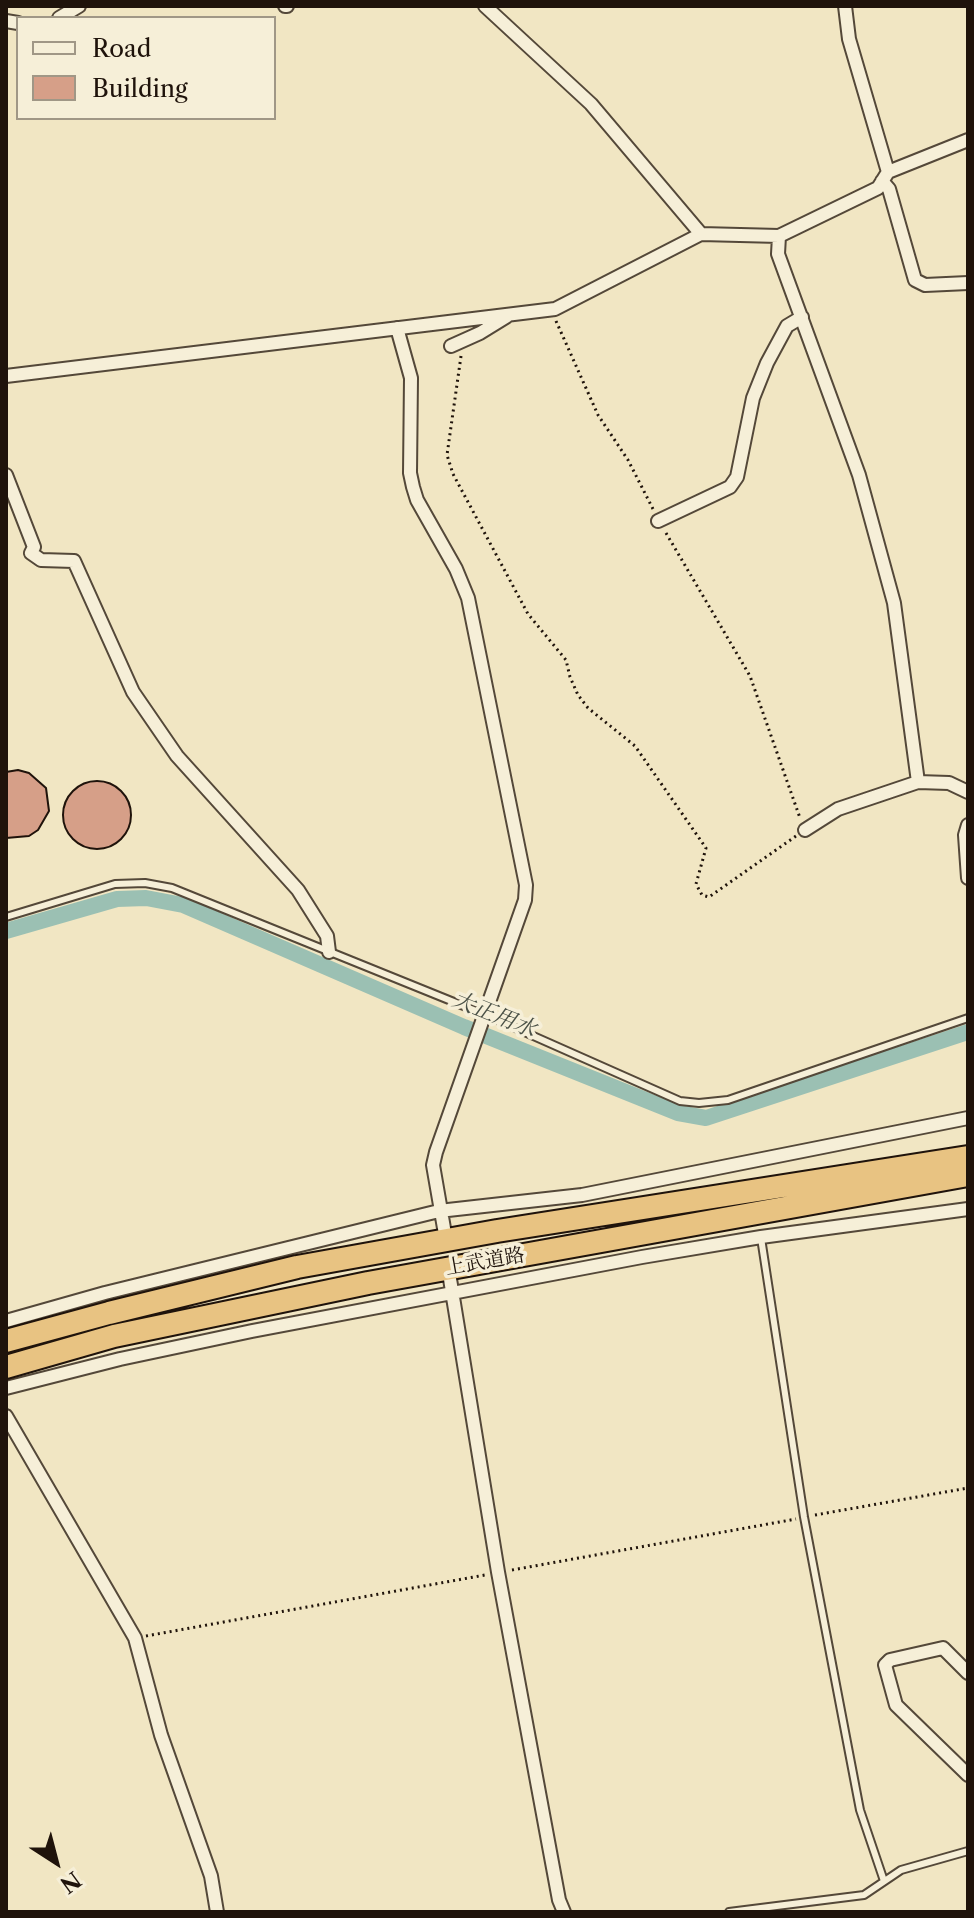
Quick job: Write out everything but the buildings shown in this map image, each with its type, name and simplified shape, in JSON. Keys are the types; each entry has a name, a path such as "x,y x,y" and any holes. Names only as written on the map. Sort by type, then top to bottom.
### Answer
{"highway":[{"name":"上武道路","path":"6,1341 297,1267 513,1229 968,1157"},
{"name":"上武道路","path":"6,1367 114,1336 368,1283 968,1175"}],"street":[{"path":"485,6 591,104 701,234"},
{"path":"845,6 849,39 915,280 925,285 968,283"},
{"path":"6,376 551,310 701,234 779,236 878,188 885,176 968,140"},
{"path":"779,236 778,254 859,475 894,603 918,782"},
{"path":"457,343 509,315"},
{"path":"658,521 730,487 737,477 753,398 767,363 787,326 802,317"},
{"path":"397,328 411,378 410,473 413,487 468,598 526,885 525,900 485,1019 436,1152 433,1165 445,1234"},
{"path":"6,475 34,547 31,553 41,560 74,561 133,692 177,756 298,890 327,936 329,952"},
{"path":"805,830 838,809 918,782 949,783 968,792"},
{"path":"968,825 965,835 968,878"},
{"path":"6,1321 120,1289 439,1211 582,1195 968,1118"},
{"path":"6,1388 120,1359 452,1293 761,1237 968,1209"},
{"path":"450,1279 498,1572 559,1900 564,1912"},
{"path":"6,1416 135,1638 161,1735 211,1876 217,1912"},
{"path":"968,1673 943,1648 890,1660 885,1665 896,1705 968,1775"}],"lane":[{"path":"6,917 115,884 145,883 183,892 680,1101 699,1103 728,1100 968,1018"},
{"path":"761,1237 804,1517 860,1810 884,1881"},
{"path":"729,1912 864,1895 901,1870 968,1851"}],"path":[{"path":"457,343 447,455 453,474 528,614 566,660 578,695 588,708 635,746 706,848 696,884 702,895 709,897 805,830 750,676 658,521 628,460 598,415 551,310"},
{"path":"135,1638 968,1488"}],"waterway":[{"name":"大正用水","path":"6,931 117,899 146,898 183,905 464,1027 678,1113 706,1118 968,1032"}]}
